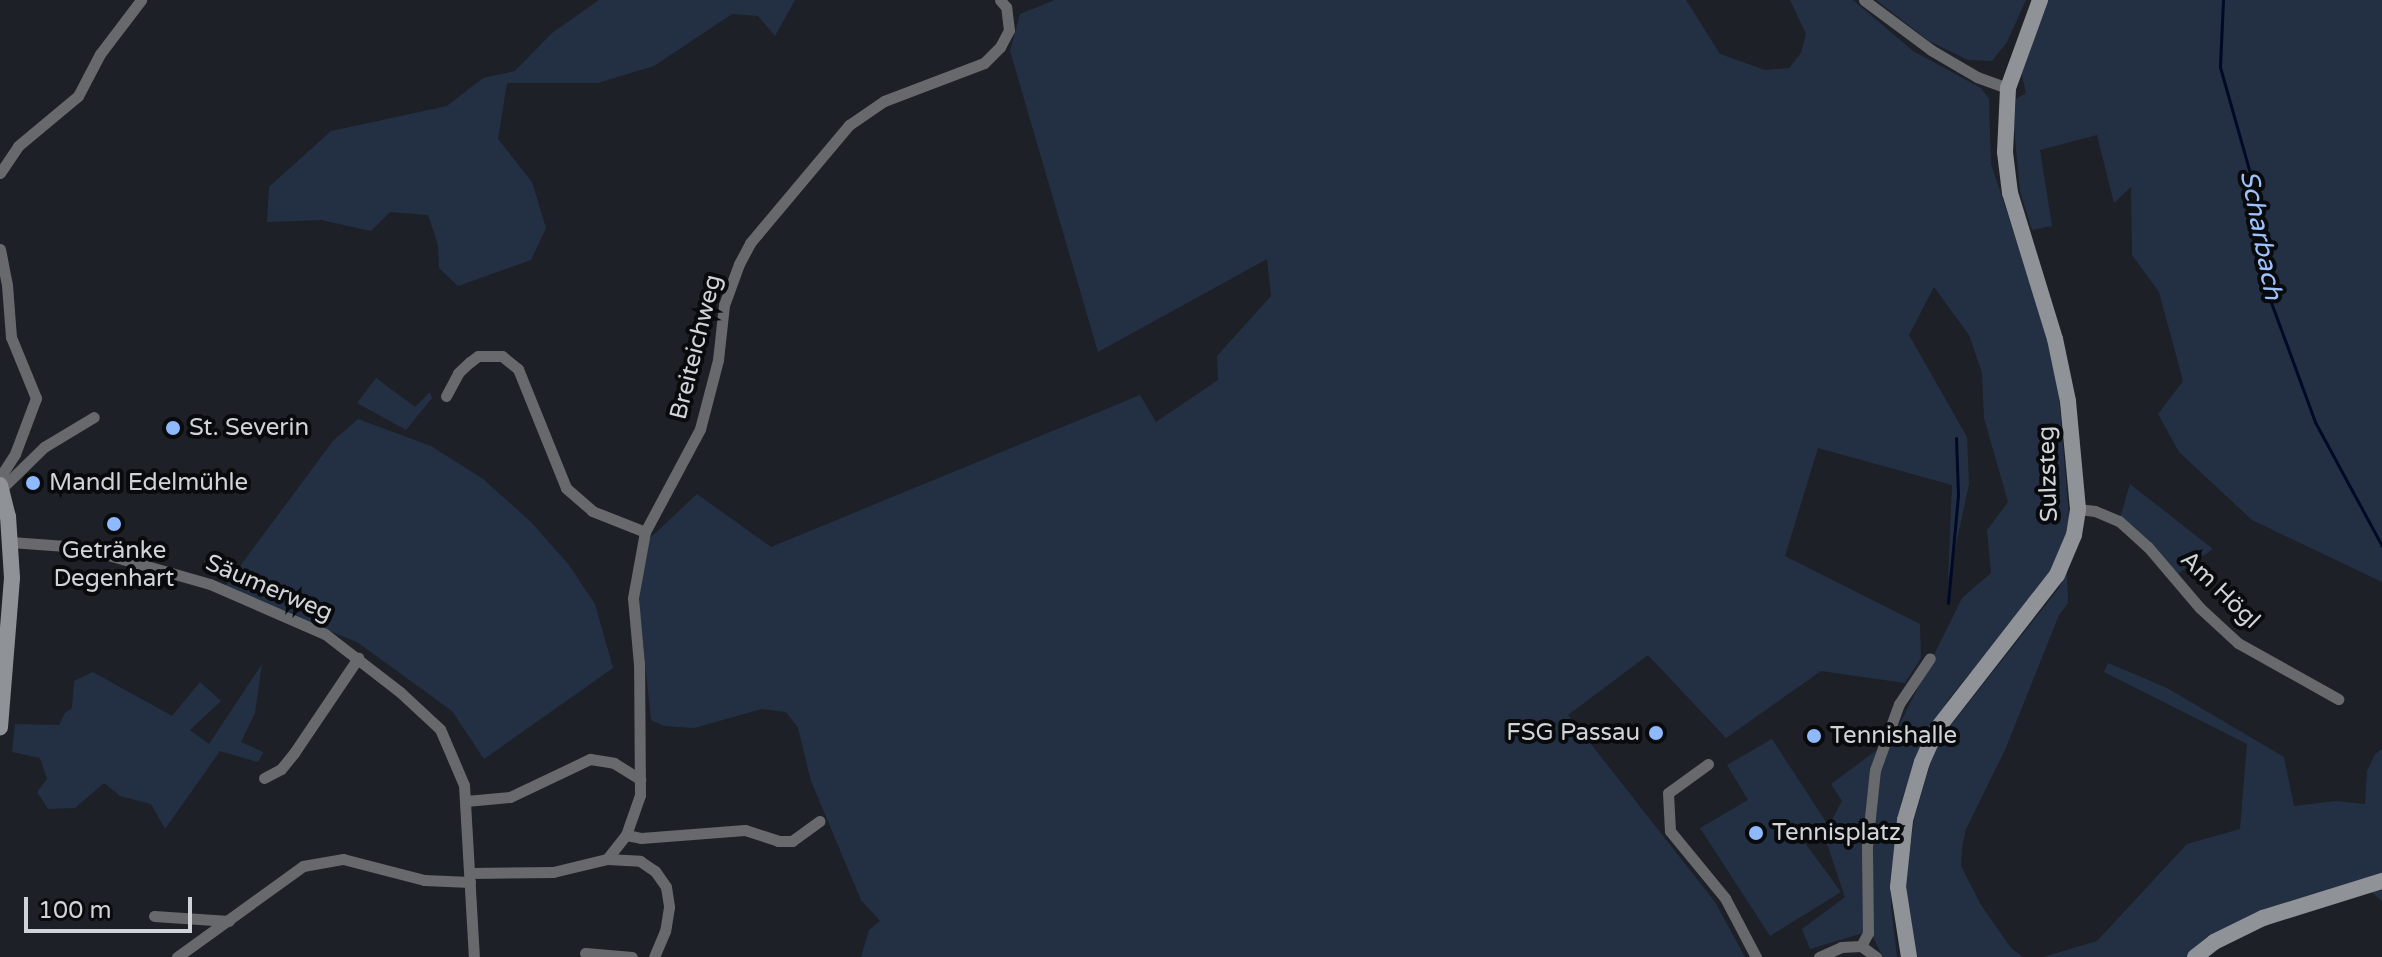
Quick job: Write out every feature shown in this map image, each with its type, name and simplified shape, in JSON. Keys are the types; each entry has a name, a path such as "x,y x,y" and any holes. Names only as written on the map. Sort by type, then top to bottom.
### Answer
{"street":[{"path":"0,173 18,146 78,96 100,54 141,0"},
{"name":"Breiteichweg","path":"626,835 636,813 640,779 639,664 633,598 645,532 700,429 718,360 724,305 750,243 833,140 869,109 904,92 984,63 1000,47 1009,30 1006,7 1000,0"},
{"path":"1864,0 1931,50 1977,77 2008,88"},
{"name":"Sulzsteg","path":"1909,957 1898,887 1905,820 1922,762 1937,729 2057,575 2074,535 2078,509 2068,401 2055,339 2010,193 2005,152 2008,88 2040,0"},
{"path":"0,249 7,285 11,337 36,398 0,484 10,542 12,578 0,728"},
{"path":"446,396 458,373 478,356 502,356 518,369 566,488 592,511 645,532"},
{"path":"0,484 44,447 94,417"},
{"name":"Am Högl","path":"2078,509 2095,511 2119,521 2148,547 2200,608 2238,643 2338,699"},
{"name":"Säumerweg","path":"10,542 80,547 165,569 296,620 325,634 358,658 440,729 456,759 466,801 474,957"},
{"path":"264,778 281,769 294,753 358,658"},
{"path":"1861,946 1868,933 1867,846 1875,770 1899,704 1930,658"},
{"path":"466,801 510,797 590,759 614,763 640,779"},
{"path":"1708,764 1686,776 1668,793 1670,831 1725,898 1756,957"},
{"path":"607,859 626,835 641,838 745,830 778,841 792,841 820,821"},
{"path":"177,957 288,874 322,861 343,859 424,880 553,872 607,859 640,861 655,871 666,887 669,907 665,931 654,957"},
{"path":"2195,957 2214,942 2263,918 2382,881"},
{"path":"154,916 229,921"},
{"path":"1819,957 1841,947 1861,946 1876,957"},
{"path":"585,953 632,957"}],"shaded area":[{"path":"599,0 795,0 775,36 758,16 732,14 654,66 598,83 507,83 498,139 532,182 546,228 531,260 458,286 439,268 438,245 428,215 390,212 371,231 321,220 267,222 269,187 331,131 447,106 483,78 515,71 552,33"},
{"path":"1055,0 1686,0 1720,54 1765,70 1789,68 1801,53 1806,34 1790,0 1853,0 1913,51 1981,88 1989,99 1991,164 2041,315 2058,385 2069,517 2064,546 2043,583 1948,700 1916,758 1902,799 1894,850 1891,907 1897,957 1883,957 1870,931 1810,949 1802,929 1845,897 1824,835 1842,801 1831,784 1893,738 1962,598 1991,573 1987,530 2008,502 1984,418 1982,373 1969,335 1934,287 1909,335 1967,437 1969,484 1948,581 1952,485 1818,448 1785,556 1920,624 1921,658 1905,683 1821,671 1726,738 1648,655 1568,715 1715,902 1745,957 861,957 869,930 880,921 861,900 811,781 798,728 786,712 762,709 694,728 664,726 651,720 639,605 642,570 649,539 697,494 771,547 1140,395 1156,422 1218,380 1217,356 1271,296 1267,259 1098,352 1010,51 1020,14"},
{"path":"1876,0 2026,0 2007,42 1992,61 1968,60 1929,41"},
{"path":"2049,0 2382,0 2382,582 2252,520 2179,452 2158,414 2183,381 2159,292 2132,255 2131,187 2114,203 2097,135 2040,150 2052,226 2032,230 2020,191 2014,127 2016,99 2026,93 2021,72"},
{"path":"376,378 415,407 430,392 432,398 406,430 357,403"},
{"path":"358,419 431,446 483,479 531,522 569,565 595,604 613,668 484,759 452,711 357,642 223,589 333,441"},
{"path":"2130,484 2213,549 2172,578 2119,521"},
{"path":"2067,571 2068,603 2059,615 2005,750 1966,829 1962,847 1961,866 1981,905 2011,948 2023,957 1915,957 1904,892 1914,820 1936,744 2059,588"},
{"path":"2108,663 2167,688 2284,757 2294,806 2336,801 2365,804 2367,771 2375,754 2382,749 2382,901 2361,884 2187,957 2043,957 2097,941 2187,844 2240,829 2247,744 2104,672"},
{"path":"262,664 255,713 241,742 263,752 258,762 220,751 165,829 151,804 120,796 104,783 75,808 48,809 37,792 47,779 40,758 12,752 15,724 59,725 65,713 72,708 74,681 93,672 172,716 200,682 221,701 190,730 209,744"},
{"name":"Tennisplatz","path":"1772,739 1826,822 1802,839 1841,892 1770,936 1700,828 1748,800 1727,765"}],"waterway":[{"name":"Scharbach","path":"2223,0 2220,67 2255,191 2265,286 2315,422 2382,546"},
{"path":"1948,603 1958,495 1956,438"}],"place":[{"name":"St. Severin","path":"173,428"},
{"name":"Mandl Edelmühle","path":"33,483"},
{"name":"Getränke Degenhart","path":"114,524"},
{"name":"FSG Passau","path":"1656,733"},
{"name":"Tennishalle","path":"1814,736"},
{"name":"Tennisplatz","path":"1756,833"}]}
